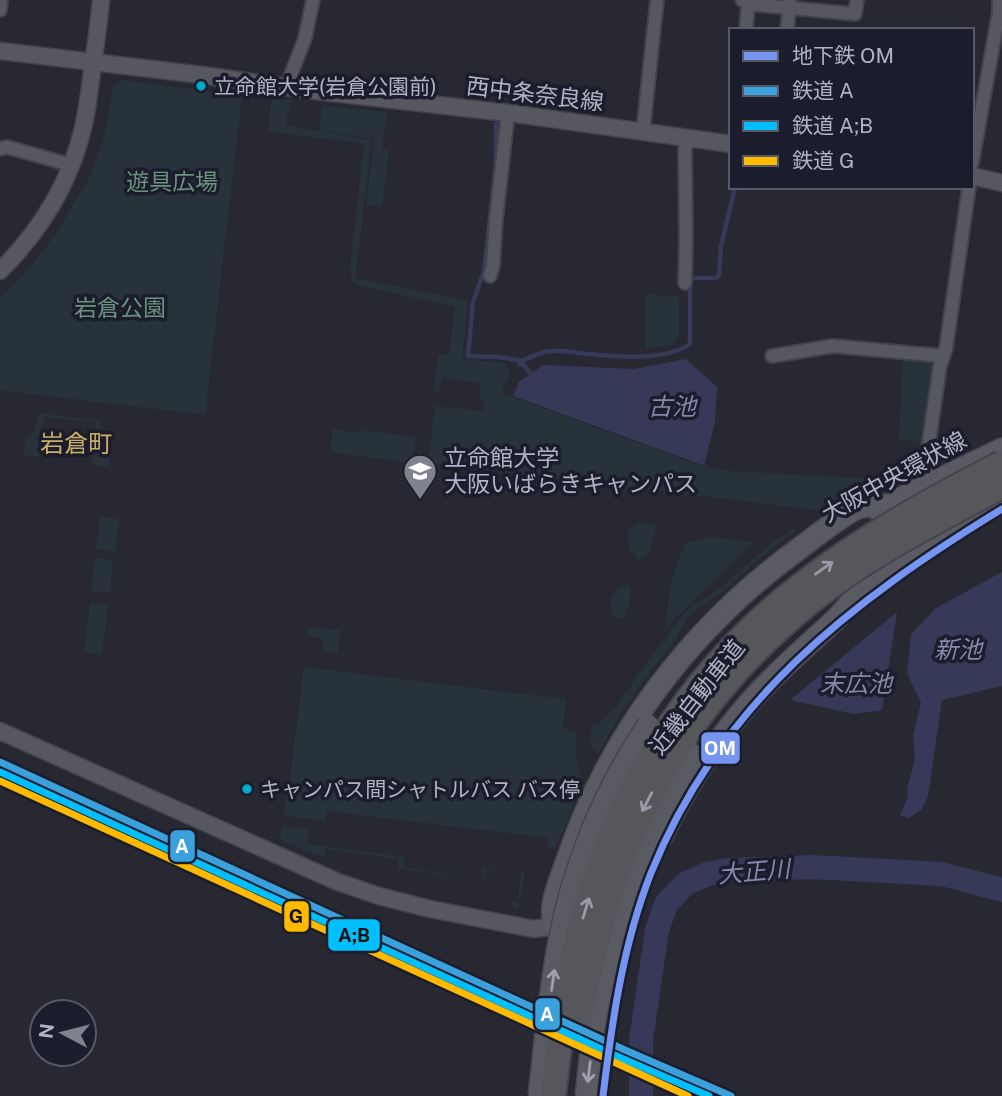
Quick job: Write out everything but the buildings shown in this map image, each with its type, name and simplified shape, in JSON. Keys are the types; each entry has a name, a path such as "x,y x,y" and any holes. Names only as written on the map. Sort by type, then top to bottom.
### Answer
{"highway":[{"name":"近畿自動車道","path":"553,1096 573,962 583,915 597,872 614,826 634,786 654,748 681,709 736,644 768,612 802,584 881,531 1002,463"},
{"name":"近畿自動車道","path":"569,1096 583,1002 614,879 649,796 696,721 749,657 812,600 890,547 1002,486"}],"main road":[{"name":"大阪中央環状線","path":"540,1096 553,979 568,900 590,835 613,784 674,687 742,611 804,560 889,505 1002,449"},
{"path":"586,1096 595,1019 623,910 657,822 695,755 735,701 797,637 866,583 938,536 1002,500"},
{"path":"866,583 837,618 797,653 750,702 710,754 671,818 634,898 622,937 615,945 601,949 583,947 562,937 555,926 553,902 581,820 616,751 673,666 718,616 756,581 789,556 860,507 889,505"}],"street":[{"path":"0,10 1,0"},
{"path":"0,271 38,227 55,200 71,165 83,127 102,0"},
{"path":"289,87 313,0"},
{"path":"643,132 657,0"},
{"path":"746,28 745,2 790,4 855,14 857,0"},
{"path":"974,152 999,0"},
{"path":"787,28 790,4"},
{"name":"西中条奈良線","path":"0,51 508,113 729,144"},
{"path":"490,276 508,113"},
{"path":"685,283 687,139"},
{"path":"0,149 7,147 71,165"},
{"path":"974,176 1002,183"},
{"path":"934,483 925,470 969,189"},
{"path":"772,356 833,346 943,356"},
{"path":"0,731 338,882 430,909 534,929 555,926"}],"green space":[{"name":"岩倉公園","path":"122,80 242,95 205,415 0,390 0,297 44,250 85,185 101,147 113,87"},
{"path":"272,98 291,100 285,125 372,140 355,278 468,301 462,359 506,363 510,374 501,393 705,467 731,471 894,480 883,487 858,491 825,511 428,463 435,406 483,411 484,402 479,401 481,383 442,378 440,392 433,391 438,354 449,355 455,307 358,285 352,281 350,270 364,144 268,131"},
{"path":"323,105 387,112 382,149 389,150 382,207 366,205 374,139 319,130"},
{"path":"646,294 679,297 679,336 672,345 646,348"},
{"path":"903,357 928,360 934,367 923,445 918,441 899,440"},
{"path":"38,413 100,421 98,450 111,452 109,467 91,465 96,422 44,417 39,457 24,455 26,439 36,426"},
{"path":"333,429 416,437 412,463 330,452"},
{"path":"100,517 119,519 115,551 96,549"},
{"path":"636,523 657,525 649,554 638,561 629,548 628,532"},
{"path":"793,528 797,530 688,617 676,639 624,709 598,754 590,741 593,725 597,726 616,707 688,609 720,588"},
{"path":"710,537 754,542 665,629 671,580 685,543"},
{"path":"95,558 113,560 110,593 91,591"},
{"path":"630,585 630,603 624,617 612,617 610,601 618,588"},
{"path":"90,603 108,605 102,655 84,652"},
{"path":"309,626 340,630 338,653 322,651 324,639 307,637"},
{"path":"304,667 566,699 563,728 578,733 576,758 584,781 555,849 547,848 549,838 327,811 325,821 284,816"},
{"path":"282,826 309,829 307,844 404,857 404,868 482,878 483,867 523,872 525,875 518,908 511,907 512,902 518,902 521,872 486,869 484,879 398,869 398,859 326,849 325,858 280,840"}],"water":[{"name":"古池","path":"686,359 717,387 715,422 705,466 513,396 519,382 543,365 634,369"},
{"name":"新池","path":"1002,572 1002,686 942,700 928,796 922,809 909,818 900,816 908,796 907,789 915,759 913,735 921,703 907,673 911,634 936,608"},
{"name":"末広池","path":"897,612 882,710 854,714 790,700"}],"waterway":[{"path":"496,124 496,163 484,271 473,302 468,356 518,360 521,365"},
{"path":"530,373 521,361 547,351 641,356 668,353 690,344 690,278 716,278 719,275 721,246 735,189"},
{"name":"大正川","path":"641,1096 641,1040 657,930 666,904 685,884 707,874 728,870 813,867 942,874 1002,890"}],"metro line":[{"name":"OM","path":"603,1096 620,983 641,900 680,812 714,757 752,707 795,662 842,620 946,544 1002,509"}],"rail line":[{"name":"A","path":"0,762 625,1050 731,1096"},
{"name":"A;B","path":"0,772 709,1096"},
{"name":"G","path":"0,781 688,1096"}],"place":[{"name":"立命館大学(岩倉公園前)","path":"201,86"},
{"name":"立命館大学 大阪いばらきキャンパス","path":"420,501"},
{"name":"キャンパス間シャトルバス バス停","path":"247,789"}],"district":[{"name":"岩倉町","path":"76,444"}],"park label":[{"name":"遊具広場","path":"172,182"}]}
